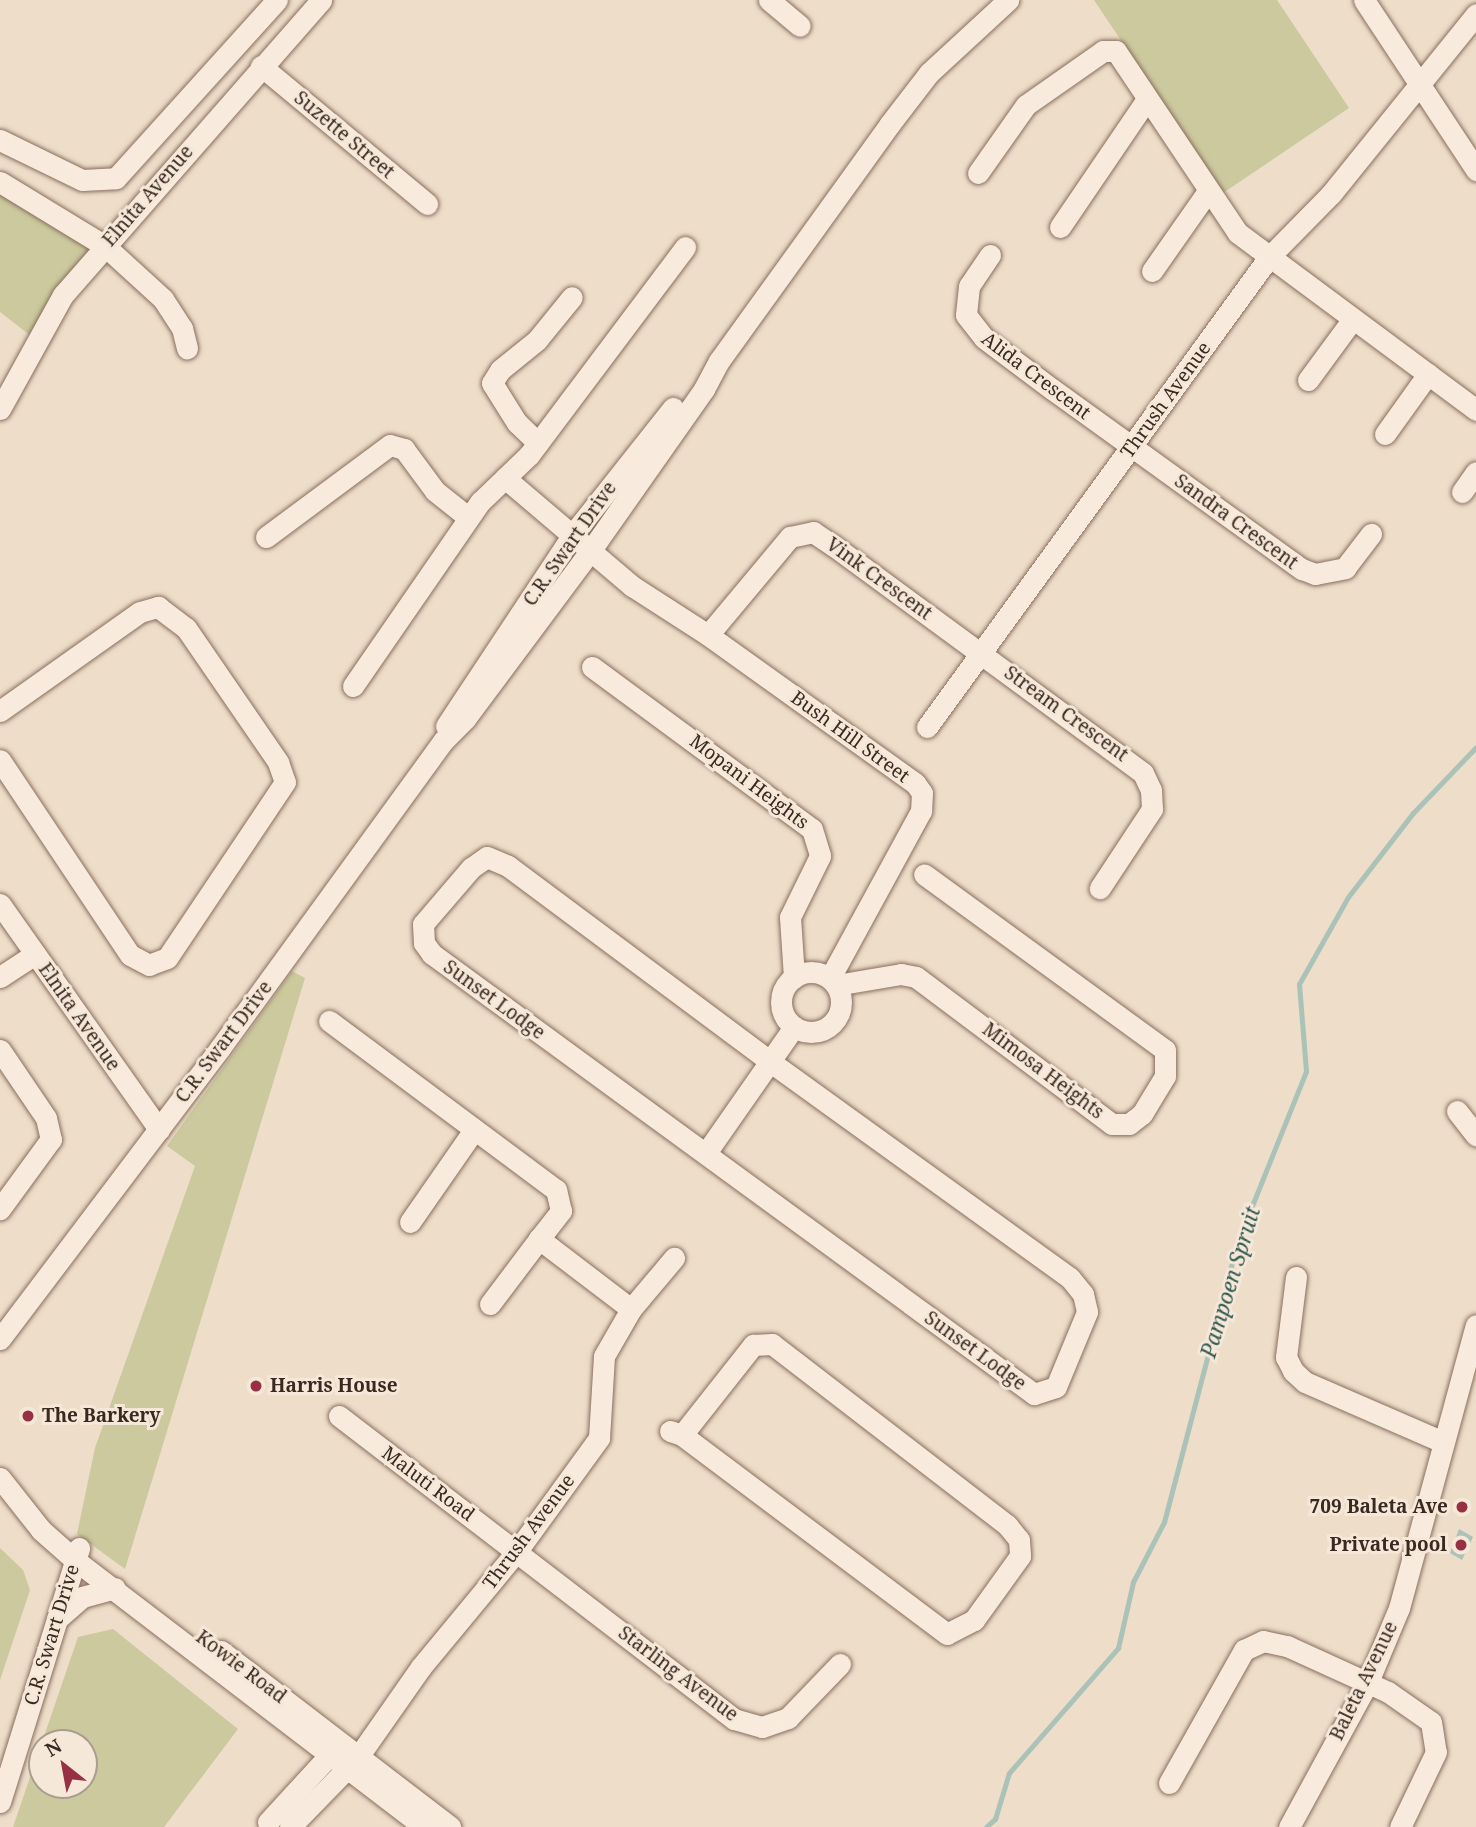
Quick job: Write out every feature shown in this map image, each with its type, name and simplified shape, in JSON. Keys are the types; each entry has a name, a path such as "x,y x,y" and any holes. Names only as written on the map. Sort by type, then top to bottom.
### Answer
{"street":[{"path":"0,140 82,180 116,178 277,0"},
{"name":"Elnita Avenue","path":"0,409 47,319 105,246 321,0"},
{"path":"769,0 800,26"},
{"name":"C.R. Swart Drive","path":"443,741 455,708 573,534 648,436 719,360 929,73 1008,0"},
{"path":"1364,0 1476,170"},
{"name":"Thrush Avenue","path":"927,727 1269,257 1331,194 1422,85 1476,14"},
{"path":"978,173 1026,105 1103,51 1116,51 1123,57 1147,99 1238,233 1476,410"},
{"name":"Suzette Street","path":"261,66 427,204"},
{"path":"1060,227 1147,99"},
{"path":"0,182 105,246 163,299 176,316 187,348"},
{"path":"1152,271 1208,191"},
{"path":"352,687 469,518 538,443 685,247"},
{"name":"Alida Crescent","path":"990,255 964,301 972,326 1132,448"},
{"path":"538,443 517,424 492,383 500,370 537,340 572,298"},
{"path":"1308,380 1352,320"},
{"name":"C.R. Swart Drive","path":"0,1339 159,1129 443,741 465,719 591,550 704,389 719,360"},
{"path":"1385,434 1427,374"},
{"path":"266,537 390,445 404,449 435,491 469,518"},
{"name":"Sandra Crescent","path":"1132,448 1315,574 1345,568 1371,534"},
{"path":"1462,492 1476,472"},
{"path":"505,478 650,598 708,635"},
{"name":"Vink Crescent","path":"708,635 778,548 799,533 813,532 982,653"},
{"path":"0,711 140,612 158,607 186,628 278,762 285,782 167,958 149,964 130,955 0,760"},
{"name":"Bush Hill Street","path":"708,635 915,783 922,793 922,811 833,982"},
{"name":"Stream Crescent","path":"982,653 1137,766 1148,782 1152,809 1100,888"},
{"name":"Mopani Heights","path":"593,667 812,829 820,856 790,917 794,978"},
{"name":"Sunset Lodge","path":"496,858 772,1063 1070,1278 1083,1294 1087,1312 1056,1388 1034,1394 448,967 428,949 423,924 478,861 496,858"},
{"name":"Mimosa Heights","path":"833,982 901,974 916,977 1112,1124 1129,1124 1142,1114 1165,1076 1165,1050 924,874"},
{"name":"Elnita Avenue","path":"0,904 159,1129"},
{"path":"0,978 35,954"},
{"path":"812,972 833,982 841,1005 832,1024 814,1032 794,1027 781,1003 794,978 812,972"},
{"path":"329,1021 556,1190 561,1211 490,1304"},
{"path":"706,1153 772,1063 794,1027"},
{"path":"0,1050 46,1118 51,1139 0,1209"},
{"path":"1457,1111 1476,1135"},
{"path":"410,1222 474,1130"},
{"path":"539,1239 631,1309"},
{"name":"Thrush Avenue","path":"343,1756 373,1732 517,1551 599,1438 604,1356 631,1309 674,1258"},
{"path":"1296,1277 1286,1357 1293,1371 1306,1382 1443,1442"},
{"name":"Baleta Avenue","path":"1289,1827 1368,1682 1399,1608 1476,1325"},
{"path":"759,1343 772,1344 1007,1525 1020,1540 1020,1556 974,1620 947,1634 676,1433 745,1351 759,1343"},
{"name":"Maluti Road","path":"339,1416 517,1551"},
{"name":"Kowie Road","path":"0,1478 30,1512 46,1518 77,1554 115,1588 343,1756 450,1827"},
{"name":"Starling Avenue","path":"517,1551 734,1719 750,1726 762,1727 788,1718 840,1664"},
{"name":"C.R. Swart Drive","path":"0,1802 77,1554"},
{"name":"Kowie Road","path":"77,1554 343,1756 424,1827"},
{"path":"57,1619 82,1597 115,1588"},
{"path":"1169,1783 1244,1650 1263,1641 1287,1646 1368,1682 1422,1712 1436,1731 1436,1752 1400,1827"},
{"path":"265,1825 343,1756"},
{"path":"290,1827 343,1756"}],"shaded area":[{"path":"1094,0 1277,0 1349,108 1223,193"},
{"path":"0,186 99,246 31,336 0,312"},
{"path":"292,971 305,978 125,1569 77,1534 95,1448 195,1166 167,1146"},
{"name":"Private pool","path":"1459,1529 1473,1537 1462,1560 1450,1553"},
{"path":"0,1548 23,1570 30,1590 0,1680"},
{"path":"113,1629 238,1729 164,1827 13,1827 28,1783 28,1799 98,1799 98,1729 47,1729 78,1637"}],"waterway":[{"name":"Pampoen Spruit","path":"986,1827 995,1819 1009,1773 1118,1648 1133,1582 1164,1522 1237,1243 1306,1071 1299,984 1348,897 1413,813 1476,747"}],"place":[{"name":"Harris House","path":"256,1386"},
{"name":"The Barkery","path":"28,1416"},
{"name":"709 Baleta Ave","path":"1462,1507"},
{"name":"Private pool","path":"1461,1545"}]}
